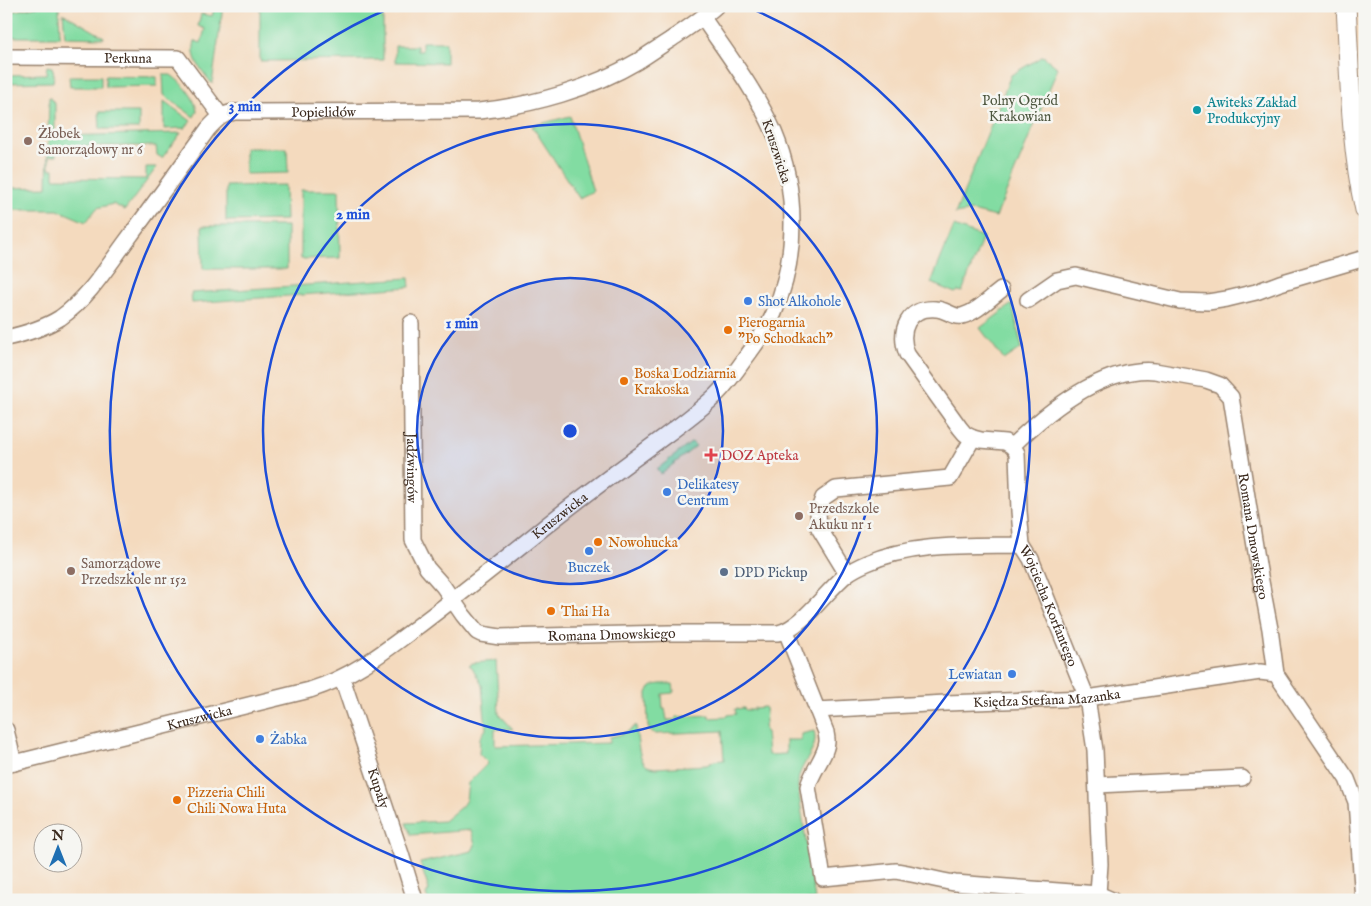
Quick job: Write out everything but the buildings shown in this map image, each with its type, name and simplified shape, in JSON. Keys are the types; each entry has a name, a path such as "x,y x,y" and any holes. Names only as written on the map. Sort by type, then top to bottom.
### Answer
{"street":[{"name":"Popielidów","path":"222,116 229,112 469,111 500,109 554,96 605,77 637,61 703,18 716,6"},
{"path":"1346,6 1354,143 1365,210"},
{"name":"Kruszwicka","path":"10,764 310,690 342,678 385,651 453,600 555,519 674,429 714,396 730,379 762,336 774,314 784,284 789,256 792,212 788,179 774,134 752,90 703,18"},
{"name":"Perkuna","path":"6,57 178,58 222,116"},
{"path":"6,338 40,328 73,308 108,266 208,129 222,116"},
{"path":"1028,300 1057,280 1076,276 1180,301 1217,300 1256,292 1365,258"},
{"path":"1001,290 970,314 959,317 938,308 926,309 915,314 909,318 903,335 907,354 965,434 972,438 1000,441 1012,446"},
{"name":"Jadźwingów","path":"411,323 413,540 427,568 453,600"},
{"name":"Romana Dmowskiego","path":"1012,446 1026,432 1063,403 1092,386 1129,372 1147,370 1206,380 1220,385 1231,397 1276,674 1337,763 1352,790 1356,802 1363,872 1363,900"},
{"path":"847,574 819,528 818,512 824,498 836,489 950,478 972,438"},
{"name":"Wojciecha Korfantego","path":"1012,446 1016,453 1022,545 1031,560 1087,698 1095,750 1097,785 1100,864 1098,894"},
{"path":"1022,545 912,550 876,559 847,574 798,623 786,631 826,732 825,748 808,787 823,878 896,871 955,883 1098,894 1112,900"},
{"name":"Romana Dmowskiego","path":"453,600 477,632 500,637 669,633 768,634 786,631"},
{"name":"Księdza Stefana Mazanka","path":"817,710 1087,698 1260,672 1276,674"},
{"name":"Kupały","path":"342,678 416,900"},
{"path":"6,730 10,764"},
{"path":"1097,785 1242,778"}],"green space":[{"path":"38,6 59,6 60,37 6,37 6,13"},
{"path":"215,6 223,6 212,84 198,64 194,47 195,41 201,43 205,29 198,26 201,14 212,16"},
{"path":"260,6 383,6 383,60 260,61"},
{"path":"63,13 104,37 104,38 65,37"},
{"path":"422,42 446,42 446,63 395,62 395,46 417,46 417,51 422,51"},
{"name":"Polny Ogród Krakowian","path":"1043,56 1058,68 996,217 972,211 955,214 1011,75"},
{"path":"47,66 52,67 54,74 53,82 6,83 6,75 46,74"},
{"path":"163,75 171,75 187,90 196,105 197,111 194,117 164,95"},
{"path":"69,76 101,76 101,87 70,87"},
{"path":"105,76 157,77 157,86 106,87"},
{"path":"49,97 55,103 55,136 181,133 162,158 157,155 156,146 56,146 56,156 49,156 49,169 54,169 54,178 146,179 146,167 157,167 125,210 113,204 97,208 86,222 58,210 6,210 6,188 47,187"},
{"path":"164,101 191,121 185,128 164,129"},
{"path":"99,112 139,112 139,129 100,129"},
{"path":"570,116 593,191 579,198 532,126"},
{"path":"245,148 287,148 288,173 245,174"},
{"path":"285,185 286,220 226,221 226,186"},
{"path":"301,190 339,190 340,258 301,259"},
{"path":"202,226 287,226 287,269 203,269"},
{"path":"954,226 983,237 962,292 958,291 955,293 931,283"},
{"path":"409,278 410,287 192,303 191,293"},
{"path":"1012,304 1022,348 1004,360 980,328"},
{"path":"692,442 696,446 661,474 657,469"},
{"path":"496,661 499,714 513,729 495,729 495,746 609,743 609,737 624,733 636,725 640,755 648,766 655,768 707,765 714,761 724,760 722,731 656,734 650,731 648,727 647,693 654,685 661,684 673,684 673,693 662,694 663,709 665,709 667,720 675,720 676,717 709,715 709,718 726,717 727,715 736,714 735,709 754,710 754,708 765,707 766,723 764,724 768,755 786,754 786,740 801,740 801,734 814,731 813,749 801,770 798,788 815,900 428,900 426,895 429,890 420,863 472,851 475,845 471,830 411,835 406,823 444,821 462,806 466,800 468,783 488,763 479,754 480,738 486,729 482,685 469,665"}],"place":[{"name":"Awiteks Zakład Produkcyjny","path":"1197,110"},
{"name":"Żłobek Samorządowy nr 6","path":"28,141"},
{"name":"Shot Alkohole","path":"748,301"},
{"name":"Pierogarnia \"Po Schodkach\"","path":"728,330"},
{"name":"Boska Lodziarnia Krakoska","path":"624,381"},
{"name":"DOZ Apteka","path":"711,455"},
{"name":"Delikatesy Centrum","path":"667,492"},
{"name":"Przedszkole Akuku nr 1","path":"799,516"},
{"name":"Nowohucka","path":"598,542"},
{"name":"Buczek","path":"589,551"},
{"name":"Samorządowe Przedszkole nr 152","path":"71,571"},
{"name":"DPD Pickup","path":"724,572"},
{"name":"Thai Ha","path":"551,611"},
{"name":"Lewiatan","path":"1012,674"},
{"name":"Żabka","path":"260,739"},
{"name":"Pizzeria Chili Chili Nowa Huta","path":"177,800"}]}
